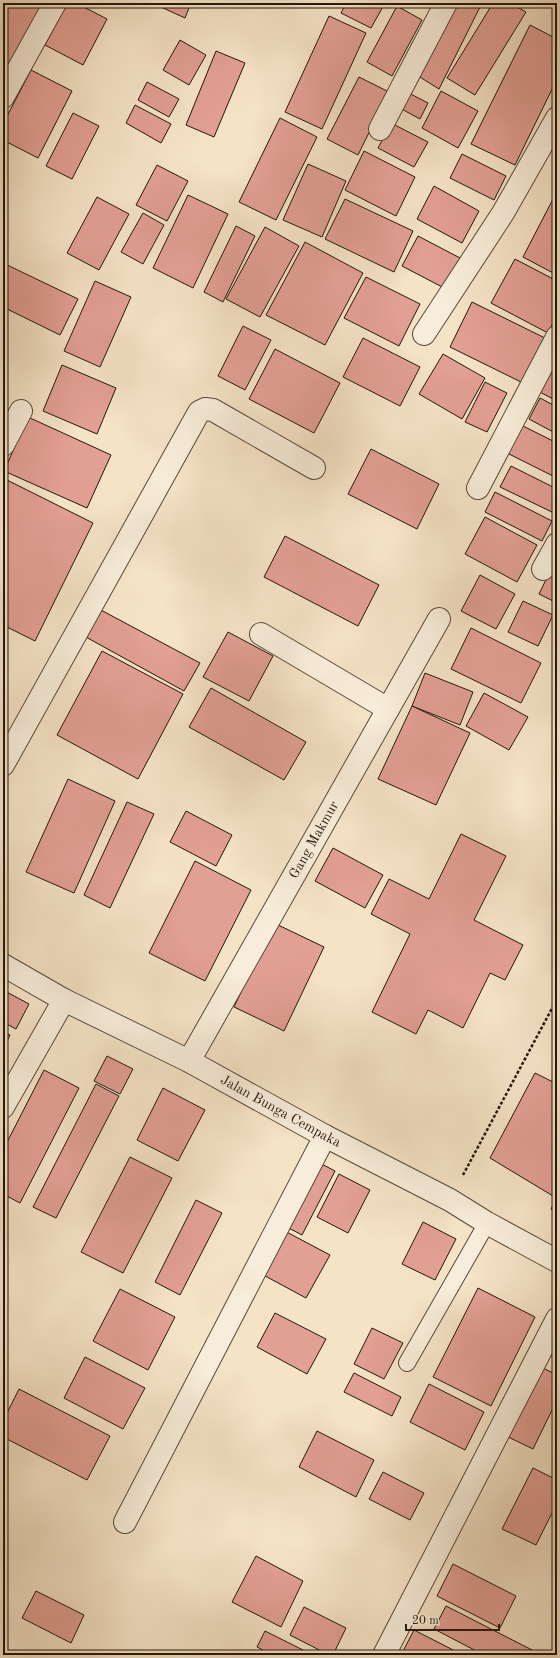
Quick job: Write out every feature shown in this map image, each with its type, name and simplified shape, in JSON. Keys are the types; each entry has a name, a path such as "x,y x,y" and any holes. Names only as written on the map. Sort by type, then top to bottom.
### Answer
{"street":[{"path":"3,98 55,3"},
{"path":"380,128 446,3"},
{"path":"424,334 510,202 557,118"},
{"path":"478,488 557,337"},
{"path":"3,765 199,412 205,409 213,410 314,468"},
{"path":"3,445 21,411"},
{"path":"543,569 557,544"},
{"name":"Gang Makmur","path":"189,1062 439,619"},
{"path":"261,634 388,709"},
{"name":"Jalan Bunga Cempaka","path":"3,964 64,1000 189,1062 325,1136 450,1200 487,1223 557,1261"},
{"path":"3,1107 64,1000"},
{"path":"125,1522 325,1136"},
{"path":"384,1655 557,1320"}],"lane":[{"path":"408,1363 487,1223"}],"path":[{"path":"450,1200 557,999"}],"building":[{"path":"3,3 48,3 3,82"},
{"path":"67,3 76,3 107,19 83,65 45,45"},
{"path":"152,3 191,3 185,18"},
{"path":"346,3 385,3 371,28 341,13"},
{"path":"451,3 482,3 439,89 415,74"},
{"path":"493,3 510,3 526,12 475,95 447,78"},
{"path":"397,6 422,20 392,76 367,62"},
{"path":"329,16 366,33 322,129 285,112"},
{"path":"530,25 557,39 557,79 515,165 471,144"},
{"path":"180,40 206,55 189,85 163,70"},
{"path":"216,51 245,63 214,137 186,125"},
{"path":"31,70 72,91 38,158 3,140 3,124"},
{"path":"359,77 389,92 358,155 327,139"},
{"path":"147,82 179,99 169,117 138,100"},
{"path":"403,90 428,103 420,119 396,106"},
{"path":"441,91 478,111 458,148 422,128"},
{"path":"135,105 171,124 161,143 126,123"},
{"path":"73,113 99,126 72,179 46,166"},
{"path":"280,118 317,137 276,220 239,202"},
{"path":"391,123 428,142 414,167 378,148"},
{"path":"364,151 415,177 396,216 345,190"},
{"path":"462,154 506,176 494,200 450,178"},
{"path":"308,164 346,181 322,237 283,220"},
{"path":"157,165 188,181 167,221 136,205"},
{"path":"434,186 479,211 462,243 417,219"},
{"path":"188,195 228,214 193,288 153,268"},
{"path":"97,197 129,214 99,270 67,253"},
{"path":"345,199 413,231 394,272 325,239"},
{"path":"553,199 557,200 557,275 523,257"},
{"path":"143,213 164,225 143,264 121,252"},
{"path":"236,226 255,236 223,302 204,292"},
{"path":"265,227 299,246 260,317 226,299"},
{"path":"418,236 462,259 446,289 402,266"},
{"path":"305,242 363,273 325,345 266,315"},
{"path":"515,259 557,281 557,315 548,333 491,303"},
{"path":"3,263 78,299 60,335 3,307"},
{"path":"366,277 420,304 399,346 344,318"},
{"path":"95,281 131,297 100,367 64,351"},
{"path":"472,302 547,339 525,384 450,347"},
{"path":"243,326 271,340 245,390 218,376"},
{"path":"363,338 420,367 400,406 343,377"},
{"path":"275,349 340,383 314,433 249,399"},
{"path":"557,352 557,401 534,389"},
{"path":"443,354 485,378 462,419 419,394"},
{"path":"62,365 116,388 97,434 43,411"},
{"path":"485,382 507,393 487,432 465,422"},
{"path":"540,398 557,407 557,434 529,419"},
{"path":"28,417 111,455 87,508 4,471"},
{"path":"521,425 557,443 557,478 507,453"},
{"path":"371,449 439,484 417,529 348,494"},
{"path":"511,466 557,489 557,507 554,513 500,487"},
{"path":"3,478 93,523 35,641 3,625"},
{"path":"495,492 552,521 542,541 485,512"},
{"path":"485,517 537,545 517,582 465,554"},
{"path":"285,536 379,585 358,626 264,577"},
{"path":"557,557 557,603 539,594"},
{"path":"480,575 515,594 496,629 461,611"},
{"path":"523,601 553,615 538,646 508,632"},
{"path":"99,609 200,663 184,691 84,636"},
{"path":"471,628 541,663 521,703 451,669"},
{"path":"228,632 273,656 249,701 203,677"},
{"path":"102,651 183,694 138,779 57,735"},
{"path":"425,673 473,692 460,725 412,706"},
{"path":"211,688 306,742 284,780 189,727"},
{"path":"484,693 528,717 509,750 466,726"},
{"path":"412,706 470,733 436,805 378,779"},
{"path":"68,779 115,801 74,893 26,872"},
{"path":"127,802 154,814 110,908 84,895"},
{"path":"186,811 232,835 216,866 170,842"},
{"path":"461,834 506,856 474,920 523,945 505,980 490,973 463,1028 428,1010 416,1034 372,1012 410,934 371,914 389,879 429,899"},
{"path":"333,848 383,875 365,908 315,881"},
{"path":"195,861 251,890 205,981 149,953"},
{"path":"274,923 324,947 284,1031 234,1007"},
{"path":"3,990 29,1004 16,1029 3,1022"},
{"path":"3,1032 10,1035 3,1050"},
{"path":"107,1056 133,1069 120,1094 94,1081"},
{"path":"44,1070 79,1088 20,1203 3,1194 3,1150"},
{"path":"535,1073 557,1084 557,1188 553,1196 490,1158"},
{"path":"96,1084 119,1096 56,1218 33,1207"},
{"path":"163,1088 205,1110 178,1161 137,1140"},
{"path":"130,1157 172,1178 123,1273 81,1252"},
{"path":"314,1160 335,1171 302,1235 281,1224"},
{"path":"339,1174 370,1190 348,1233 317,1217"},
{"path":"557,1197 557,1212 551,1209"},
{"path":"196,1200 222,1213 180,1295 155,1282"},
{"path":"423,1222 456,1239 435,1280 402,1264"},
{"path":"279,1228 330,1255 306,1298 256,1271"},
{"path":"478,1288 535,1317 491,1406 433,1377"},
{"path":"120,1289 175,1317 148,1370 93,1341"},
{"path":"275,1313 326,1339 307,1374 257,1347"},
{"path":"372,1328 403,1343 384,1379 354,1364"},
{"path":"557,1339 557,1359 549,1355"},
{"path":"85,1357 145,1388 123,1429 64,1398"},
{"path":"539,1366 557,1375 557,1400 533,1449 504,1435"},
{"path":"354,1373 401,1397 392,1416 344,1392"},
{"path":"429,1384 484,1412 465,1450 410,1422"},
{"path":"19,1389 110,1436 87,1480 3,1437 3,1421"},
{"path":"317,1431 374,1460 356,1497 299,1467"},
{"path":"533,1468 557,1480 557,1503 536,1545 502,1529"},
{"path":"383,1472 424,1493 410,1520 369,1499"},
{"path":"256,1556 303,1581 281,1627 232,1602"},
{"path":"453,1564 516,1596 500,1628 437,1596"},
{"path":"36,1591 84,1615 71,1643 22,1618"},
{"path":"446,1606 536,1652 534,1655 484,1655 434,1629"},
{"path":"304,1607 346,1628 333,1655 329,1655 290,1635"},
{"path":"414,1630 463,1655 401,1655"},
{"path":"265,1631 313,1655 272,1655 257,1647"}]}
